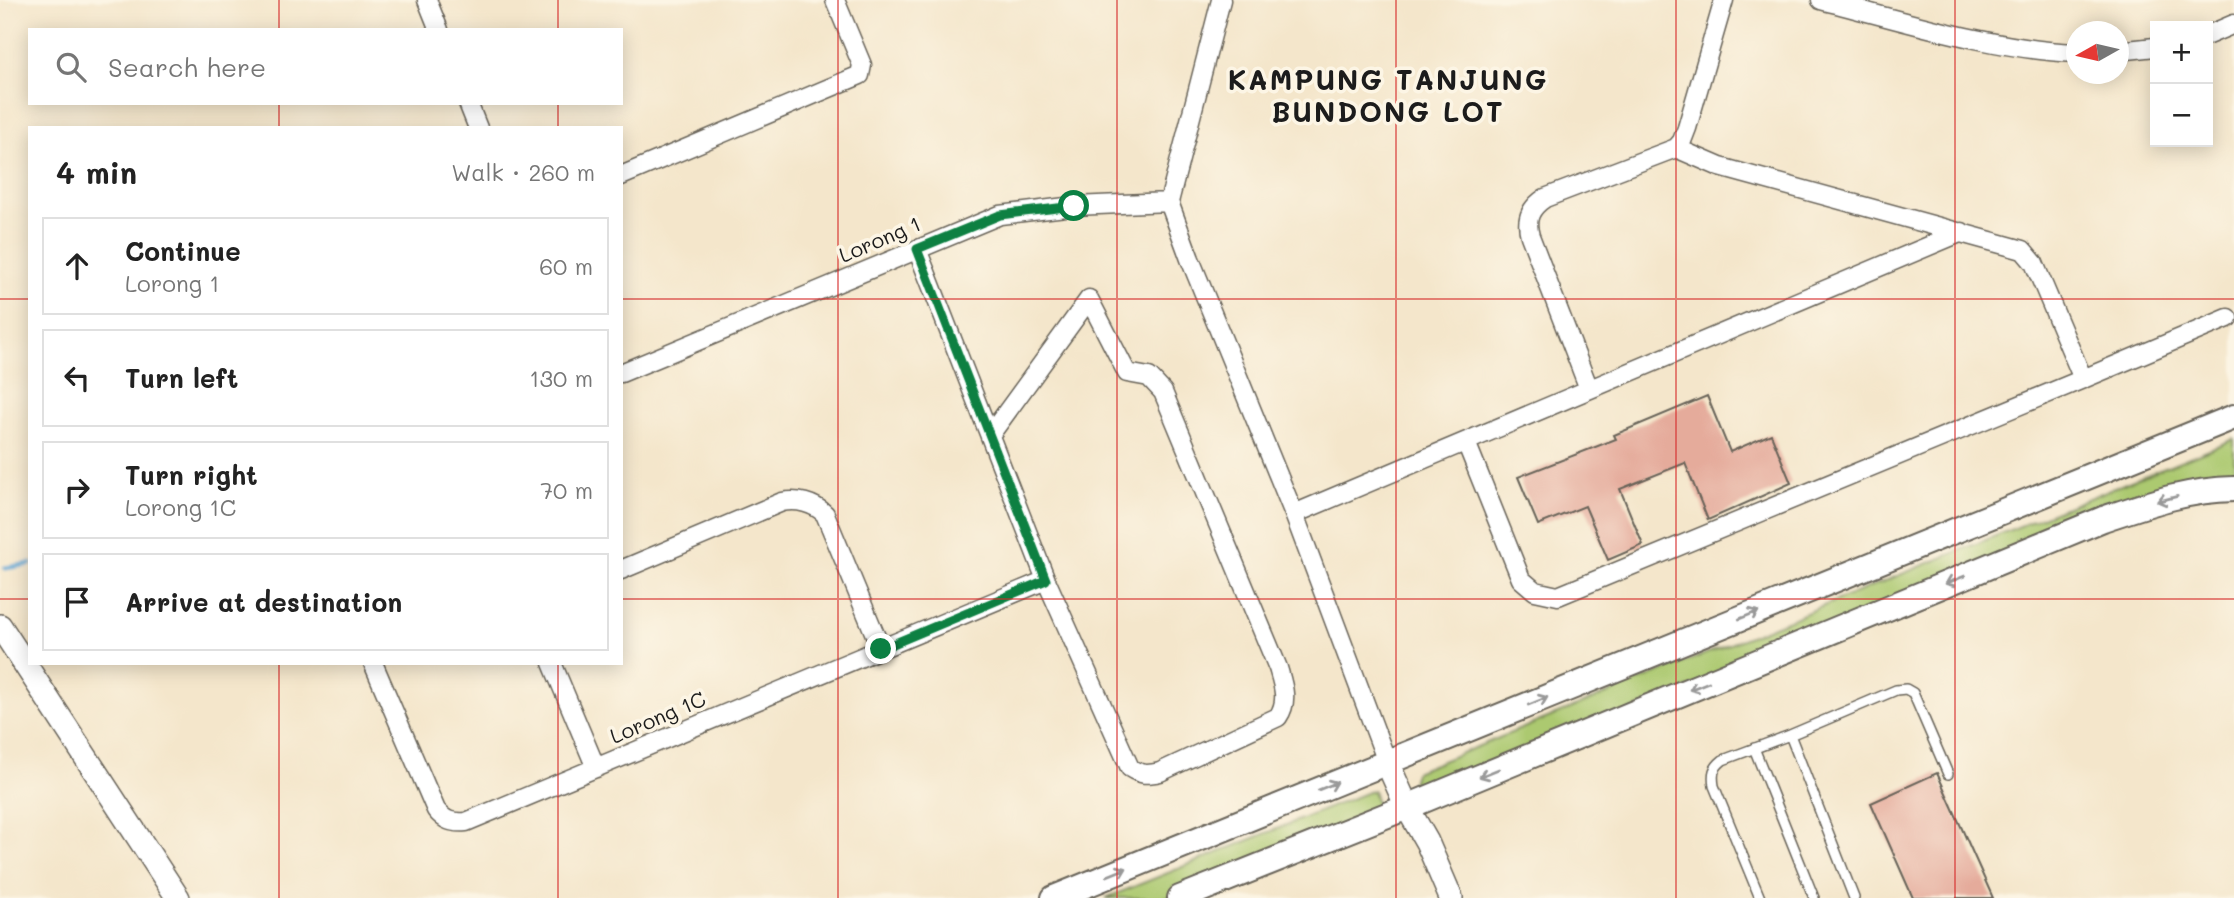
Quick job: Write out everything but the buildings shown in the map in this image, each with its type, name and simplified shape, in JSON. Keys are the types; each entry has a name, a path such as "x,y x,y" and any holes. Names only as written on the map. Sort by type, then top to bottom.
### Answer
{"main road":[{"path":"1054,898 2234,416"},
{"path":"1180,898 2103,519 2152,502 2202,490 2234,489"}],"street":[{"path":"427,0 438,28"},
{"path":"623,175 860,75 862,65 835,0"},
{"path":"1221,0 1169,202 1294,513 1387,762 1406,807 1427,842 1451,898"},
{"path":"1589,389 1530,236 1528,214 1545,198 1676,148 1682,142 1724,0"},
{"path":"1821,0 1973,37 2066,53"},
{"path":"2213,33 2234,24"},
{"path":"2129,50 2150,48"},
{"path":"469,105 477,126"},
{"path":"1676,148 1711,165 2023,250 2031,257 2083,379"},
{"name":"Lorong 1","path":"623,372 1000,215 1074,206 1169,202"},
{"path":"1294,513 1962,232"},
{"path":"917,249 1046,580 1130,768 1146,775 1160,772 1278,717 1283,709 1284,691 1278,668 1164,392 1149,377 1127,373 1088,299 990,435"},
{"path":"1466,442 1521,579 1535,592 1558,596 2228,318"},
{"path":"623,569 782,502 814,505 825,514 881,649"},
{"name":"Lorong 1C","path":"374,665 430,799 443,818 457,823 466,822 1046,580"},
{"path":"0,626 178,898"},
{"path":"553,665 596,768"}],"lane":[{"path":"1760,898 1714,786 1712,774 1715,766 1723,760 1896,690 1906,689 1913,693 1948,774"},
{"path":"1790,735 1854,898"},
{"path":"1754,748 1814,898"}],"green space":[{"path":"2234,439 2234,485 2172,494 1408,800 1415,772"},
{"path":"1373,790 1379,811 1165,898 1106,898"}],"waterway":[{"path":"5,568 28,564"}],"district":[{"name":"KAMPUNG TANJUNG BUNDONG LOT","path":"1388,96"}],"route":[{"path":"881,649 1046,580 917,249 1000,215 1074,206"}]}
